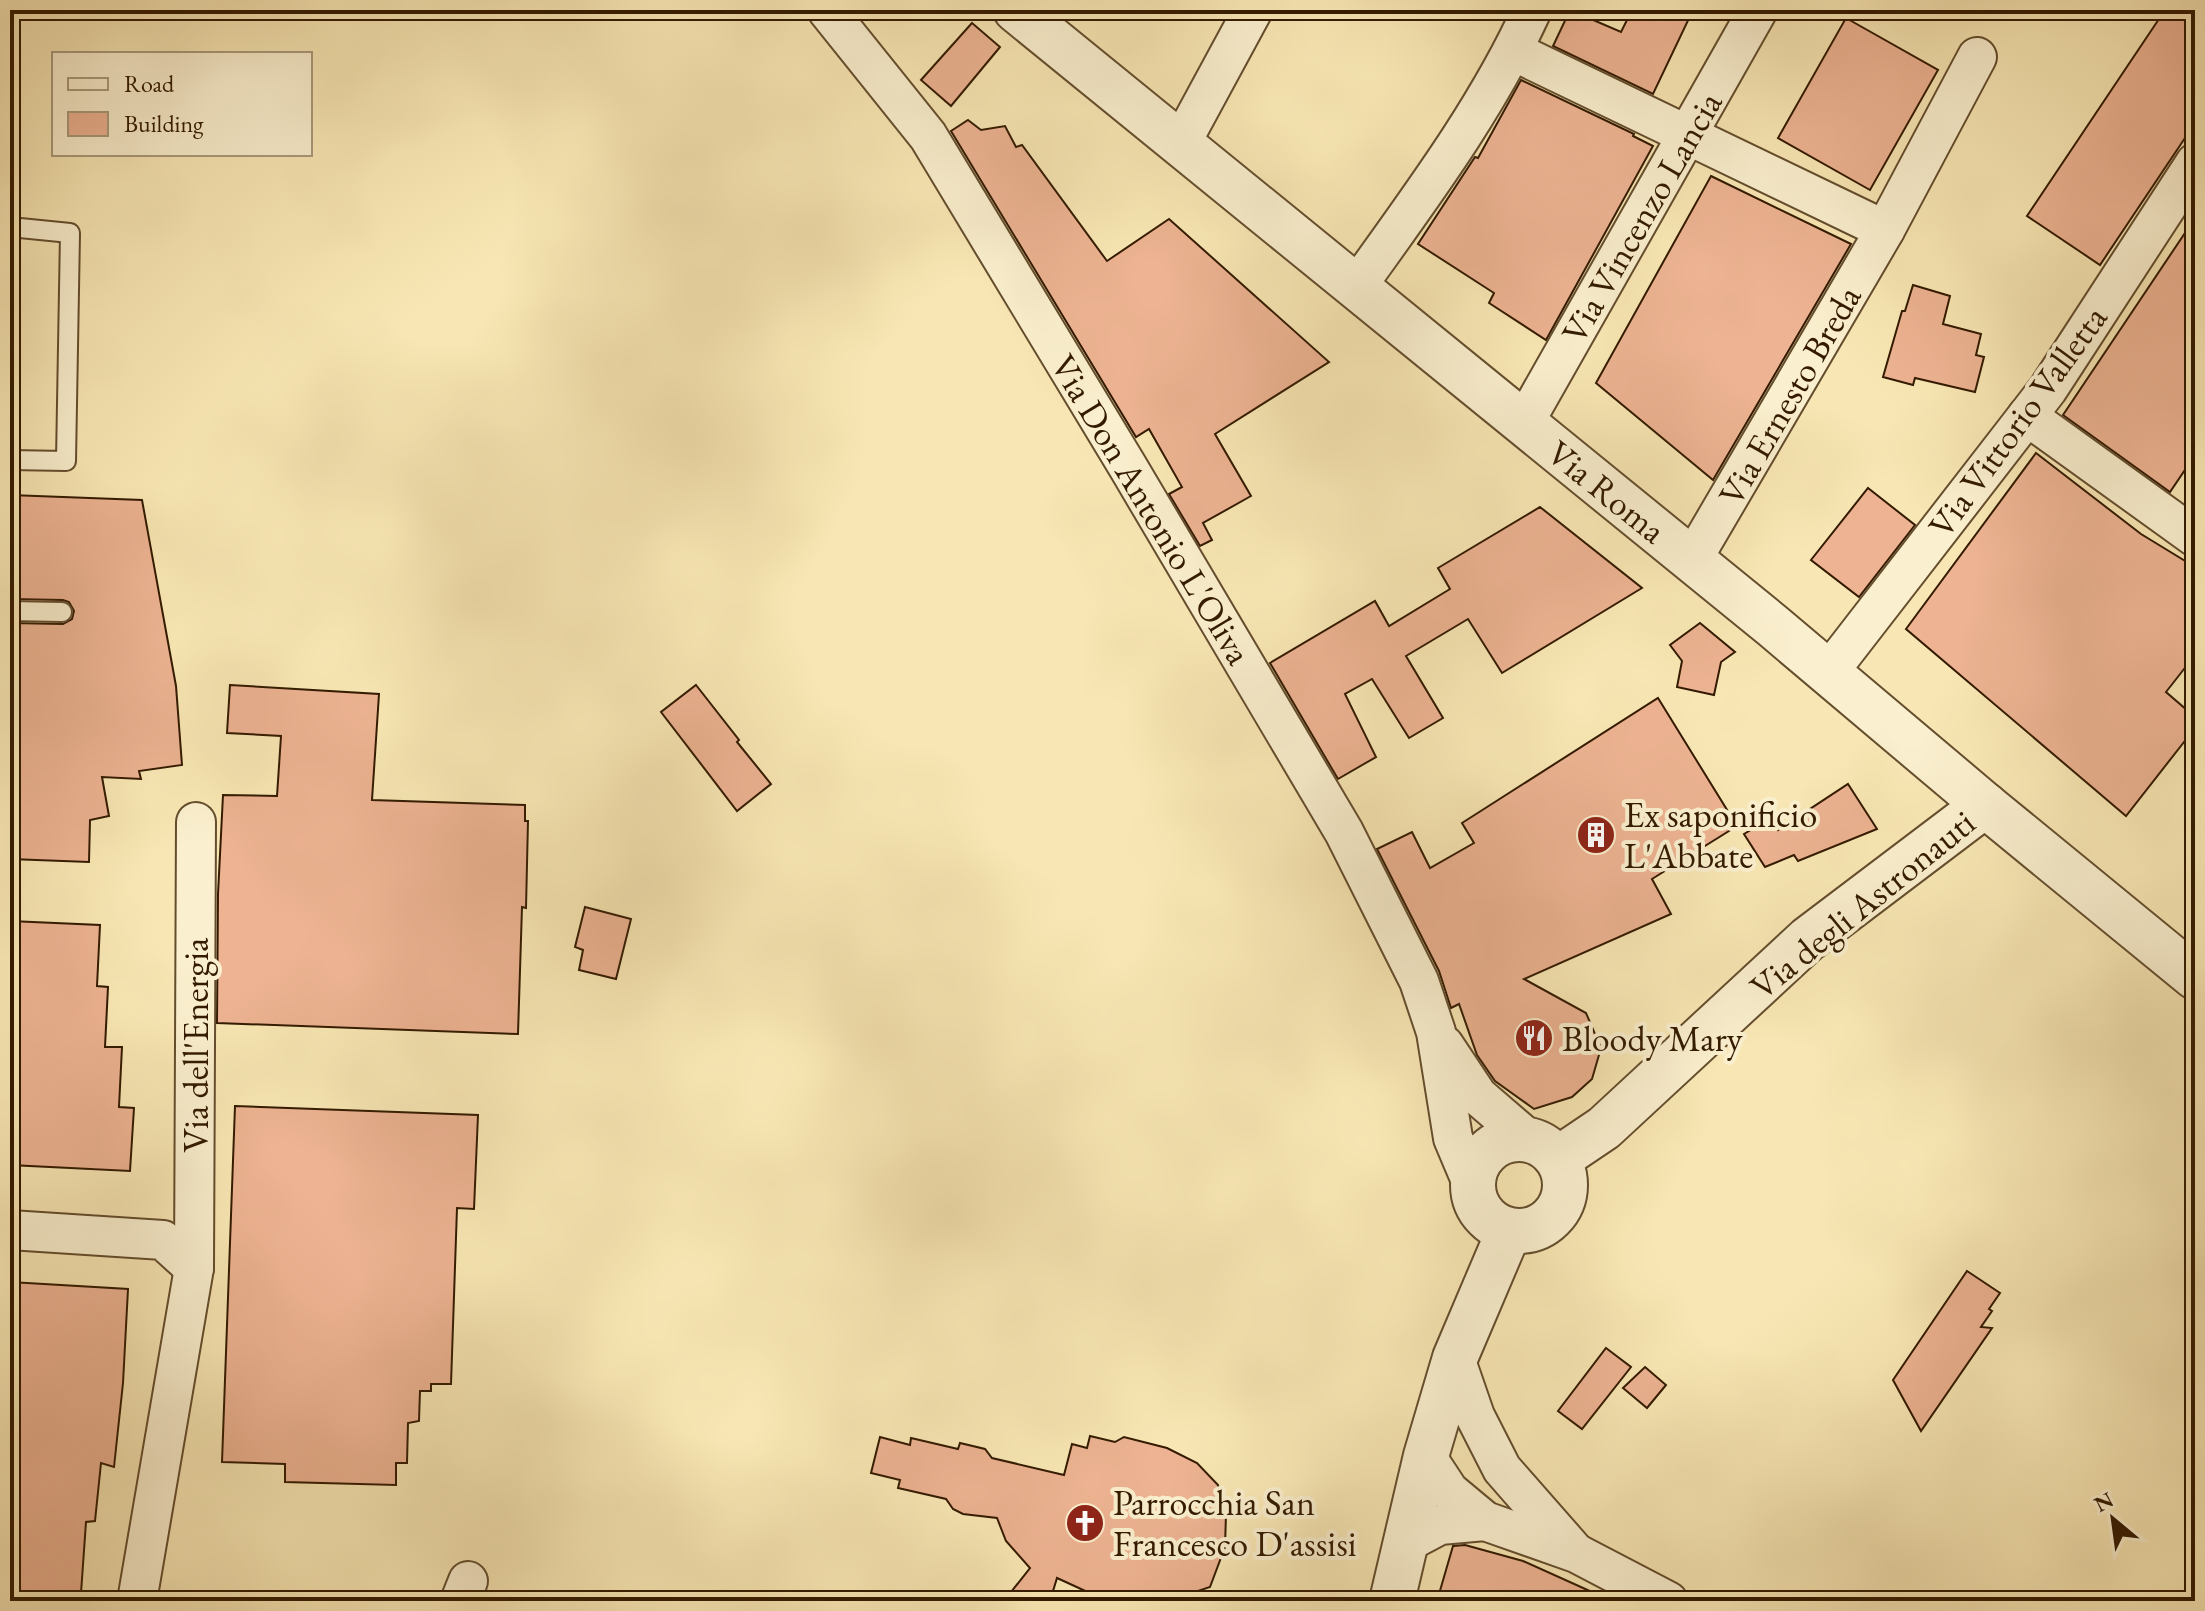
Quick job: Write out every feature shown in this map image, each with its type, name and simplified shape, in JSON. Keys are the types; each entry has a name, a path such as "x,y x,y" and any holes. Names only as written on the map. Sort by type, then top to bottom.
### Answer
{"street":[{"name":"Via Don Antonio L'Oliva","path":"827,10 928,136 1344,832 1419,981 1436,1032 1453,1138 1472,1183"},
{"name":"Via Roma","path":"1016,10 1692,560 2195,977"},
{"path":"1181,143 1253,10"},
{"path":"1357,286 1433,179 1513,51 1532,10"},
{"name":"Via Vincenzo Lancia","path":"1524,423 1758,10"},
{"path":"1513,51 1885,230"},
{"name":"Via Ernesto Breda","path":"1692,560 1885,230 1977,57"},
{"name":"Via Vittorio Valletta","path":"1828,673 2048,389 2195,163"},
{"path":"2027,416 2191,524"},
{"name":"Via degli Astronauti","path":"1543,1149 1604,1128 1808,939 1985,805"},
{"name":"Via dell'Energia","path":"137,1601 194,1268 196,822"},
{"name":"Via Don Antonio L'Oliva","path":"1436,1032 1478,1096 1543,1149"},
{"path":"1512,1139 1543,1149 1565,1173 1566,1189 1562,1204 1553,1217 1540,1227 1525,1231 1509,1231 1486,1219 1473,1196 1472,1183 1480,1161 1497,1144 1512,1139"},
{"path":"10,1230 163,1240 194,1268"},
{"path":"1392,1601 1426,1456 1455,1358 1509,1231"},
{"path":"1455,1358 1475,1416 1502,1469 1576,1553"},
{"path":"1426,1456 1465,1455 1502,1469"},
{"path":"1426,1456 1449,1491 1485,1521 1576,1553 1668,1601"},
{"path":"1406,1543 1440,1525 1485,1521"}],"lane":[{"path":"10,227 70,233 66,461 10,460"},
{"path":"10,611 62,612"}],"building":[{"path":"1570,10 1621,32 1632,10 1693,10 1653,94 1553,46"},
{"path":"2165,10 2195,10 2195,123 2100,265 2027,216"},
{"path":"1846,18 1938,70 1870,190 1778,138"},
{"path":"972,23 1000,47 951,106 921,80"},
{"path":"1521,80 1653,146 1546,340 1489,303 1494,293 1418,244 1475,157 1478,158"},
{"path":"968,120 981,130 1005,126 1016,147 1022,145 1107,261 1169,219 1329,362 1215,434 1251,496 1203,523 1212,540 1200,546 1169,494 1182,487 1149,429 1136,437 951,131"},
{"path":"1711,176 1851,244 1713,480 1596,383"},
{"path":"2195,218 2195,455 2170,492 2063,415"},
{"path":"1913,285 1950,296 1943,324 1981,334 1976,355 1984,357 1975,392 1915,378 1913,385 1883,377"},
{"path":"2036,453 2141,534 2195,567 2195,655 2166,692 2195,717 2195,728 2126,816 1906,629"},
{"path":"1868,488 1915,525 1859,597 1811,560"},
{"path":"10,495 142,500 176,686 182,765 139,771 141,779 102,777 109,816 90,820 89,862 10,859 10,623 63,624 72,619 74,611 69,602 63,600 10,599"},
{"path":"1540,507 1642,588 1502,673 1468,619 1406,656 1443,718 1409,738 1372,679 1345,694 1376,757 1338,779 1270,663 1375,601 1389,626 1450,589 1438,568"},
{"path":"1700,623 1735,652 1721,662 1714,695 1677,687 1682,661 1670,645"},
{"path":"230,685 379,694 372,800 525,805 525,821 528,821 526,908 522,907 518,1034 217,1023 223,795 277,796 281,736 227,733"},
{"path":"696,685 771,784 737,811 661,712"},
{"name":"Ex saponificio L'Abbate","path":"1658,698 1737,826 1652,879 1671,914 1524,979 1586,1013 1601,1048 1592,1079 1572,1097 1534,1109 1495,1081 1477,1055 1459,1004 1451,1008 1439,971 1377,849 1412,832 1430,868 1474,843 1462,823"},
{"path":"1848,784 1877,829 1798,861 1794,855 1765,867 1744,834 1771,818 1778,830"},
{"path":"585,907 631,919 616,979 579,970 583,950 575,947"},
{"path":"10,921 100,925 97,986 108,987 105,1047 122,1047 119,1107 134,1108 130,1171 10,1165"},
{"path":"235,1106 478,1115 474,1209 457,1208 451,1384 431,1384 431,1391 420,1391 419,1421 408,1423 407,1463 396,1463 396,1485 285,1482 285,1464 222,1462"},
{"path":"1967,1271 2000,1293 1981,1327 1992,1328 1921,1431 1893,1380"},
{"path":"10,1282 128,1289 114,1467 101,1463 95,1521 86,1522 81,1593 72,1593 71,1601 10,1601"},
{"path":"1606,1348 1631,1367 1582,1429 1558,1411"},
{"path":"1645,1367 1666,1385 1647,1408 1623,1388"},
{"name":"Parrocchia San Francesco D'assisi","path":"1090,1436 1115,1442 1124,1437 1167,1448 1197,1463 1218,1485 1226,1514 1225,1547 1210,1587 1168,1601 1139,1601 1128,1600 1116,1592 1094,1595 1057,1578 1050,1601 1004,1601 1030,1568 1006,1541 997,1518 963,1514 953,1509 946,1499 898,1488 900,1480 871,1473 880,1437 910,1445 911,1438 958,1449 960,1443 985,1449 992,1458 1064,1475 1072,1444 1087,1448"},
{"path":"1465,1545 1523,1561 1612,1601 1437,1601 1453,1546"}],"place":[{"name":"Ex saponificio L'Abbate","path":"1596,835"},
{"name":"Bloody Mary","path":"1534,1038"},
{"name":"Parrocchia San Francesco D'assisi","path":"1085,1523"}]}
